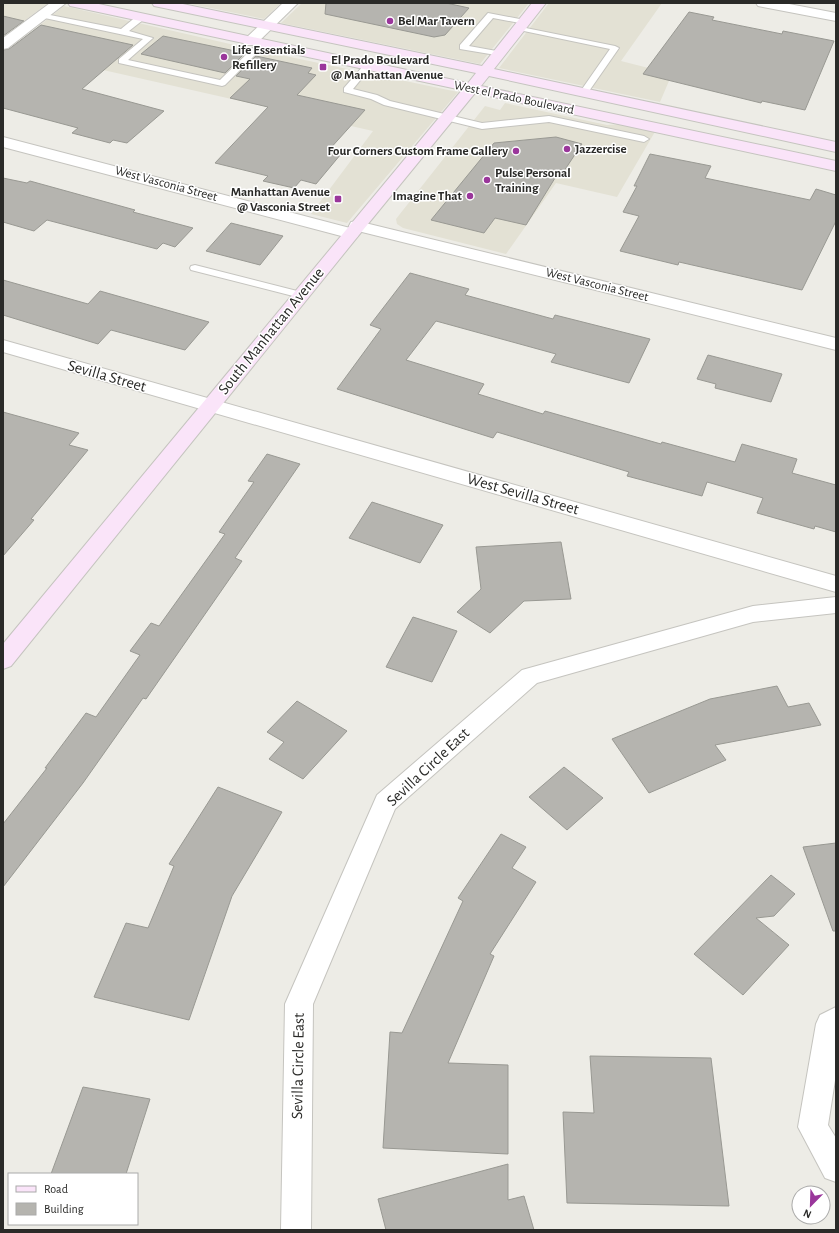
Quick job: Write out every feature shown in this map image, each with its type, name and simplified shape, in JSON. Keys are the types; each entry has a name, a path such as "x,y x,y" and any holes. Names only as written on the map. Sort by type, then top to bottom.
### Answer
{"street":[{"path":"3,45 59,3"},
{"name":"West el Prado Boulevard","path":"75,3 363,66 472,88 553,113 587,113 836,166"},
{"name":"West el Prado Boulevard","path":"159,3 599,95 836,147"},
{"path":"256,43 267,26 291,3"},
{"name":"South Manhattan Avenue","path":"3,660 210,405 448,118 539,3"},
{"path":"763,3 836,16"},
{"path":"363,66 374,48"},
{"path":"587,113 599,95"},
{"name":"West Vasconia Street","path":"3,142 354,230 836,344"},
{"name":"Sevilla Street","path":"3,346 210,405"},
{"name":"West Sevilla Street","path":"210,405 836,584"},
{"name":"Sevilla Circle East","path":"296,1230 299,1004 386,802 530,676 752,614 836,605"},
{"path":"836,1020 830,1024 813,1128 836,1167"}],"lane":[{"path":"499,54 463,47 491,14 522,25 615,48 584,92"},
{"path":"43,15 149,38 122,61 222,83 256,43"},
{"path":"123,32 140,18"},
{"path":"363,66 347,90 374,97 387,104 482,126 553,113 644,139"},
{"path":"195,268 301,295"}],"shaded area":[{"path":"3,3 48,3 3,37"},
{"path":"186,3 281,3 264,19"},
{"path":"302,3 529,3 480,64 281,23"},
{"path":"549,3 662,3 621,61 672,74 660,102 499,68"},
{"path":"64,6 252,49 458,92 347,223 311,214 373,131 10,49"},
{"path":"505,103 607,125 625,124 656,130 617,197 556,183 506,254 403,228 397,224 396,219 485,106 500,110"}],"building":[{"path":"326,3 446,3 469,8 445,35 434,37 325,14"},
{"path":"689,12 714,17 712,20 782,34 783,31 834,41 805,110 762,101 761,103 643,74"},
{"path":"3,16 24,21 3,36"},
{"path":"41,25 133,45 82,89 164,111 127,143 113,140 110,143 72,133 78,128 3,108 3,50 9,49"},
{"path":"163,36 245,53 225,73 141,54"},
{"path":"256,56 312,68 308,73 316,75 297,95 365,110 328,151 341,154 316,184 301,180 294,188 263,181 268,176 215,163 268,107 230,98 250,79 236,76"},
{"path":"556,137 582,144 564,171 560,170 526,225 495,218 484,233 431,220 494,143"},
{"path":"650,154 711,166 705,178 810,200 816,189 836,195 836,221 802,290 679,262 678,265 620,251 639,216 623,212 637,186 634,186"},
{"path":"3,178 27,183 30,181 135,210 133,212 193,228 175,247 163,243 157,249 47,220 34,231 3,222"},
{"path":"231,223 283,236 260,265 206,251"},
{"path":"410,273 469,289 465,295 553,319 555,315 650,339 629,383 551,362 556,354 436,321 406,360 484,384 478,394 543,414 545,411 661,444 662,442 735,462 742,444 797,459 792,473 836,485 836,532 815,526 814,529 757,513 763,498 707,482 702,496 627,476 629,472 497,432 493,438 337,389 381,329 370,325"},
{"path":"3,280 88,304 100,291 209,322 185,350 111,330 98,344 3,315"},
{"path":"708,355 782,374 771,402 715,388 716,384 697,379"},
{"path":"3,412 79,433 69,445 88,450 31,519 34,520 3,556"},
{"path":"267,454 300,464 235,558 242,561 146,699 143,698 83,783 3,887 3,824 47,768 45,768 86,713 96,717 140,655 130,651 151,623 159,626 225,534 219,532 254,482 248,481"},
{"path":"372,502 443,525 420,563 349,538"},
{"path":"561,542 571,599 524,601 490,633 457,612 481,589 476,547"},
{"path":"413,617 457,631 432,682 386,667"},
{"path":"777,686 788,707 809,703 821,725 715,745 726,760 649,793 612,739 710,699"},
{"path":"297,701 347,731 303,779 269,759 284,742 267,732"},
{"path":"564,767 603,798 567,830 529,797"},
{"path":"218,787 282,812 232,896 189,1020 94,997 126,923 148,928 174,866 169,864"},
{"path":"501,834 526,847 512,868 536,882 490,954 494,956 448,1063 508,1065 508,1154 383,1148 390,1032 402,1033 463,901 458,898"},
{"path":"836,843 836,931 833,931 803,847"},
{"path":"771,875 795,894 774,916 756,918 789,945 743,995 694,954"},
{"path":"590,1056 711,1058 729,1206 567,1203 563,1112 594,1113"},
{"path":"83,1087 150,1099 126,1173 51,1173"},
{"path":"508,1164 508,1200 524,1196 534,1230 386,1230 378,1199"}],"place":[{"name":"Bel Mar Tavern","path":"390,21"},
{"name":"Life Essentials Refillery","path":"224,57"},
{"name":"El Prado Boulevard @ Manhattan Avenue","path":"323,67"},
{"name":"Jazzercise","path":"567,149"},
{"name":"Four Corners Custom Frame Gallery","path":"516,151"},
{"name":"Pulse Personal Training","path":"487,180"},
{"name":"Imagine That","path":"470,196"},
{"name":"Manhattan Avenue @ Vasconia Street","path":"338,199"}]}
